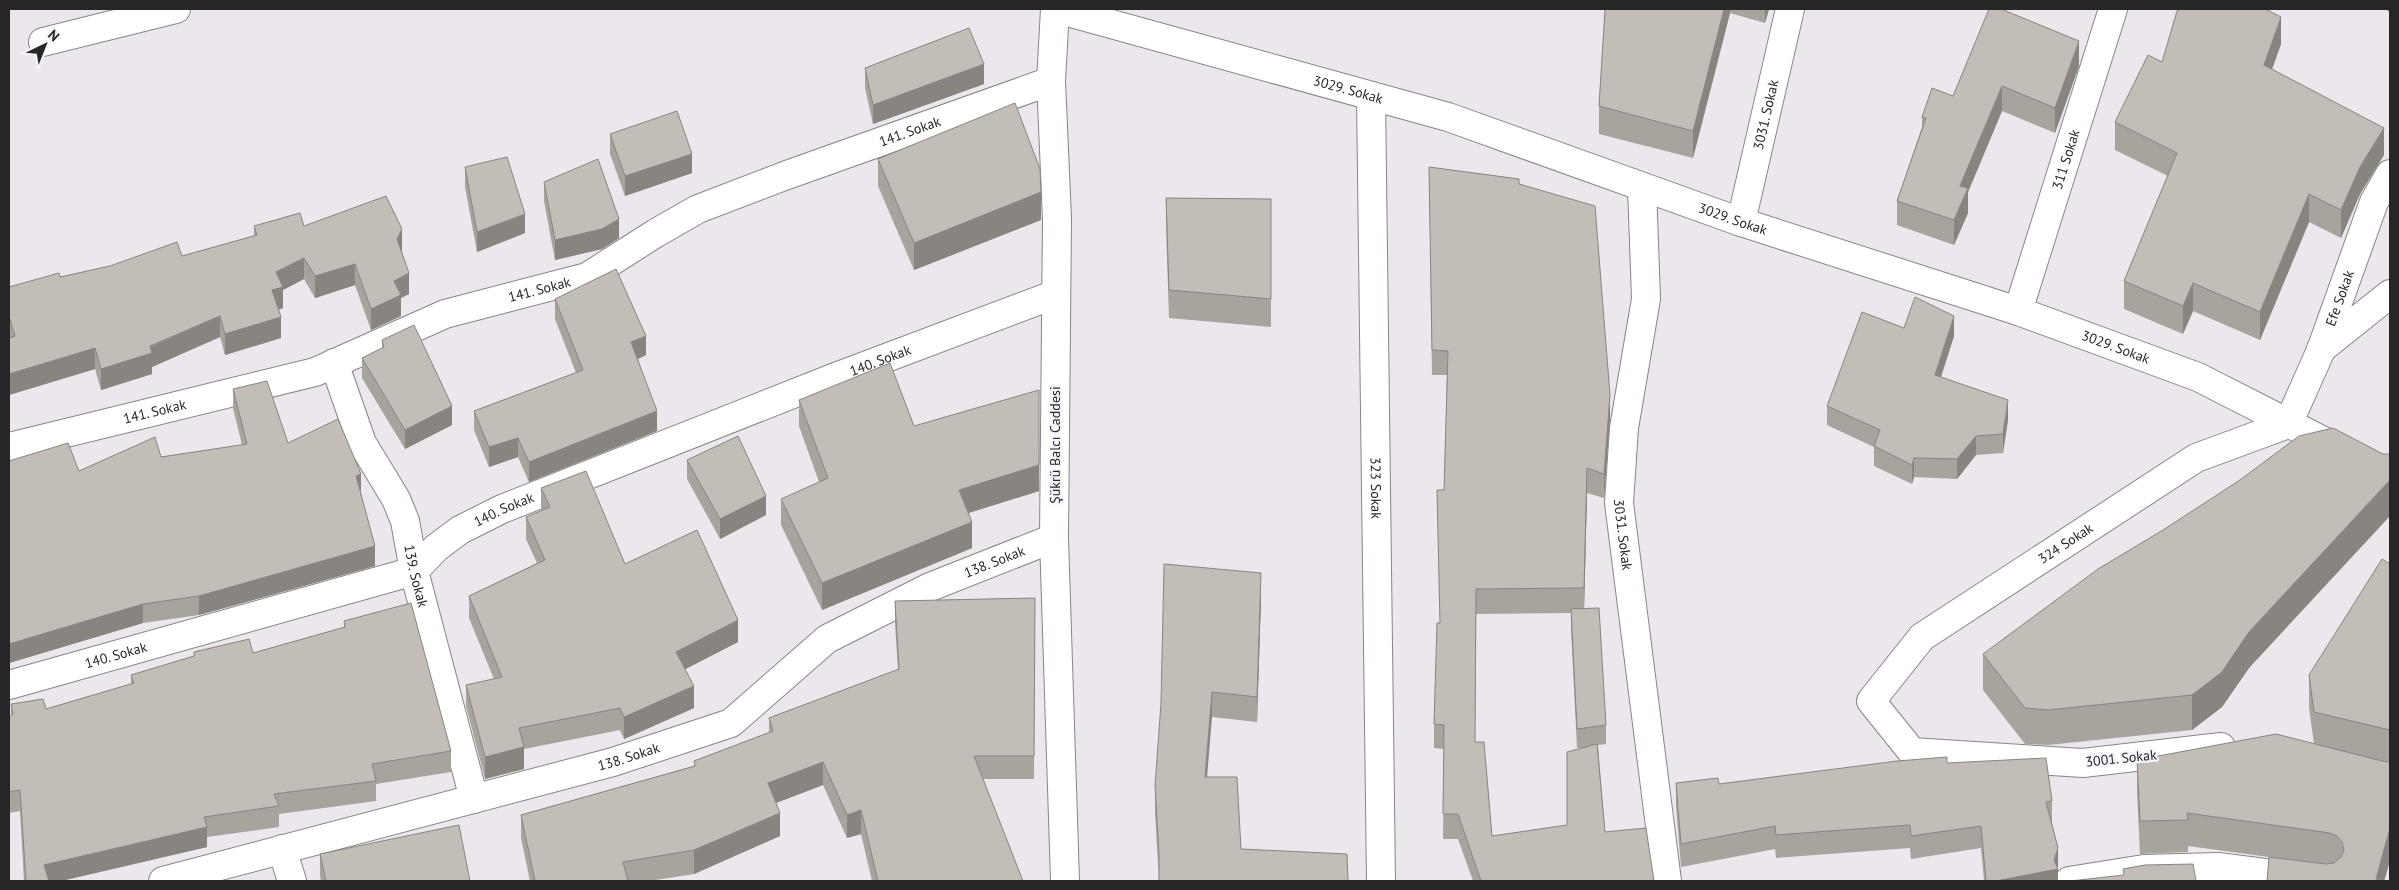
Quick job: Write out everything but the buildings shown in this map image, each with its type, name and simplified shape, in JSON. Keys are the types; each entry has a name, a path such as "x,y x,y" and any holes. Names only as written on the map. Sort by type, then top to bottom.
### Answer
{"street":[{"path":"43,42 176,9"},
{"name":"Şükrü Balcı Caddesi","path":"1056,9 1051,81 1057,219 1054,538 1065,881"},
{"name":"3029. Sokak","path":"1056,9 1448,118 1742,222 2018,311 2198,377 2390,475"},
{"name":"3031. Sokak","path":"1742,222 1790,9"},
{"name":"311 Sokak","path":"2018,311 2113,9"},
{"name":"141. Sokak","path":"9,447 315,372 445,314 587,277 698,209 787,175 1051,81"},
{"name":"323 Sokak","path":"1372,96 1381,881"},
{"name":"Efe Sokak","path":"2288,424 2321,350 2374,202 2390,174"},
{"name":"3031. Sokak","path":"1642,187 1646,299 1624,428 1619,503 1668,881"},
{"name":"140. Sokak","path":"9,685 414,571 436,548 460,530 502,509 833,378 1056,294"},
{"path":"2321,350 2390,294"},
{"name":"139. Sokak","path":"334,363 362,443 396,499 405,521 414,571 474,799"},
{"name":"324 Sokak","path":"1871,701 1922,636 2196,458 2288,424"},
{"name":"138. Sokak","path":"163,881 613,762 732,722 827,639 930,587 1054,538"},
{"name":"3001. Sokak","path":"1871,701 1912,752 2083,763 2248,744"},
{"path":"282,849 292,881"},
{"path":"2069,881 2144,869 2218,867 2328,881"}]}
